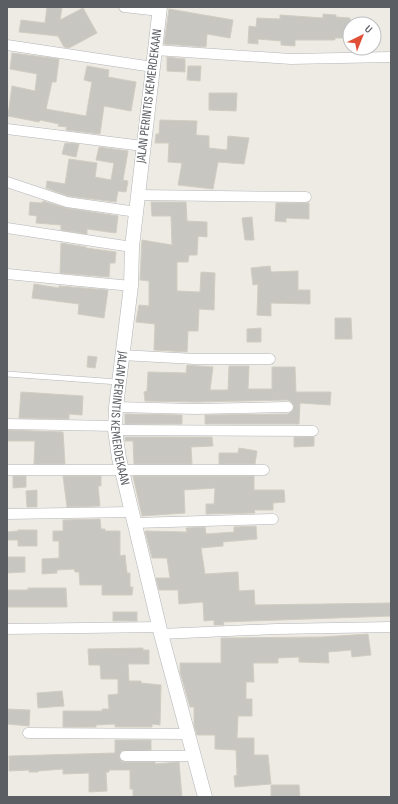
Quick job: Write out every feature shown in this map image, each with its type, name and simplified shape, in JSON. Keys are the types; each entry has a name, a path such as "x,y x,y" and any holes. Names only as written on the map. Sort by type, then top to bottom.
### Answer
{"street":[{"path":"124,7 160,9"},
{"name":"JALAN PERINTIS KEMERDEKAAN","path":"160,9 132,247 131,286 121,355 115,428 122,470 160,630 205,797"},
{"path":"7,45 153,67"},
{"path":"155,50 291,59 391,57"},
{"path":"7,129 143,146"},
{"path":"7,182 67,202 137,212"},
{"path":"138,195 306,196"},
{"path":"7,228 132,247"},
{"path":"7,274 131,286"},
{"path":"121,355 195,359 270,359"},
{"path":"116,407 195,409 288,407"},
{"path":"7,424 115,428 313,431"},
{"path":"7,470 264,470"},
{"path":"7,514 133,518 273,519"},
{"path":"7,629 160,630 391,627"},
{"path":"28,733 188,734"},
{"path":"125,756 193,756"}],"lane":[{"path":"7,374 118,382"}],"building":[{"path":"47,7 62,8 60,20 83,8 97,33 69,48 64,47 58,36 19,32 21,20 45,23"},
{"path":"169,9 233,20 230,38 207,34 206,47 164,44"},
{"path":"323,14 336,15 336,17 342,17 342,38 335,38 335,40 295,40 295,46 281,45 281,41 258,39 258,44 248,43 249,26 256,27 257,18 280,19 280,15 323,18"},
{"path":"12,53 59,59 56,82 52,82 46,109 86,116 92,82 84,80 87,66 109,70 108,77 136,82 131,111 104,106 100,134 66,130 67,127 58,126 59,124 8,116 12,86 35,91 37,74 10,69"},
{"path":"167,57 185,59 185,72 167,71"},
{"path":"188,66 201,66 200,81 187,80"},
{"path":"209,93 237,93 236,111 209,110"},
{"path":"160,120 197,121 196,135 209,136 209,148 227,150 228,136 249,138 244,164 218,162 213,189 178,185 182,163 168,162 169,143 155,143 156,134 159,134"},
{"path":"65,143 79,144 76,157 62,154"},
{"path":"99,147 128,151 123,180 128,181 126,192 118,191 116,202 68,196 46,188 47,181 65,184 69,159 97,163 95,177 111,180 114,163 96,160"},
{"path":"43,201 66,208 118,216 116,233 87,229 87,234 61,230 61,225 36,223 37,216 29,215 30,202 42,203"},
{"path":"151,202 186,202 187,221 207,222 207,237 198,236 197,255 189,255 188,262 177,262 177,291 200,292 201,272 215,273 214,310 199,309 198,331 188,331 187,352 154,350 155,324 136,322 139,305 149,306 149,281 140,280 142,240 172,245 171,216 152,216"},
{"path":"276,203 309,203 309,219 286,218 286,222 275,221"},
{"path":"252,217 254,240 245,240 242,218"},
{"path":"61,243 116,252 115,263 110,263 109,277 60,273"},
{"path":"270,266 271,272 298,271 298,290 310,290 310,304 271,303 271,316 257,315 258,284 253,285 251,268"},
{"path":"34,284 59,288 59,286 108,290 104,318 78,314 79,304 32,298"},
{"path":"335,318 351,318 352,339 335,339"},
{"path":"261,328 261,342 247,342 247,329"},
{"path":"88,356 97,357 95,368 87,367"},
{"path":"187,365 213,367 210,390 228,390 229,366 249,366 248,389 272,389 272,367 295,367 296,392 331,392 330,405 300,403 299,424 205,424 205,415 288,414 293,410 294,406 288,400 195,402 145,401 144,392 147,391 148,372 186,373"},
{"path":"21,392 83,396 82,415 69,414 69,419 19,418"},
{"path":"125,414 182,415 182,424 125,424"},
{"path":"7,430 63,432 65,464 34,464 35,441 7,441"},
{"path":"125,437 212,437 213,446 191,447 192,464 134,464 133,441 125,441"},
{"path":"294,437 314,437 314,446 294,447"},
{"path":"239,448 257,451 255,464 219,464 219,453 238,453"},
{"path":"13,476 26,476 26,487 13,488"},
{"path":"63,476 101,476 101,486 98,486 100,506 67,507"},
{"path":"133,476 254,476 254,490 284,490 285,502 273,503 273,510 254,510 255,513 206,514 206,504 214,504 215,488 184,490 185,513 142,516"},
{"path":"37,490 37,507 27,507 26,491"},
{"path":"100,519 101,529 105,529 105,531 120,531 120,556 125,555 127,573 130,573 130,587 133,587 132,595 102,595 102,585 80,585 79,572 75,572 74,569 57,570 57,573 42,574 42,559 59,558 59,541 53,541 53,531 63,531 63,520"},
{"path":"256,526 257,539 223,542 223,546 201,548 205,574 238,572 239,591 254,590 255,605 391,603 391,616 223,622 224,625 214,625 214,620 204,621 203,602 179,604 178,590 159,590 156,578 170,578 167,558 152,558 145,531 187,532 186,528 205,527 206,534 234,532 234,527"},
{"path":"18,530 37,530 37,546 18,546 18,540 7,540 7,532"},
{"path":"7,557 25,557 25,572 7,573"},
{"path":"28,588 66,588 67,607 7,607 7,590 28,590"},
{"path":"113,612 137,612 137,621 113,621"},
{"path":"368,634 371,655 352,657 351,650 328,652 329,663 299,662 299,657 278,658 278,663 253,663 254,682 246,682 246,699 252,699 252,716 238,716 237,738 254,738 254,755 268,755 271,784 235,787 234,776 237,775 236,750 215,749 215,735 197,735 194,725 194,707 190,707 180,672 180,663 221,663 221,638 322,637"},
{"path":"143,648 143,650 149,650 149,664 128,664 129,681 141,681 141,683 161,685 160,725 152,724 152,727 115,727 115,724 96,725 96,727 63,727 63,711 102,711 102,709 109,709 108,695 118,694 118,679 101,679 100,665 89,665 88,649"},
{"path":"62,691 64,706 38,708 37,693"},
{"path":"7,709 30,710 29,726 7,724"},
{"path":"115,740 151,740 151,750 121,751 119,756 122,762 155,762 155,764 179,762 182,797 133,797 133,789 130,789 130,770 109,770 109,772 106,772 107,791 89,792 89,773 63,774 63,769 38,772 29,772 29,770 9,771 9,756 115,753"},
{"path":"271,785 299,785 300,797 271,797"}]}
